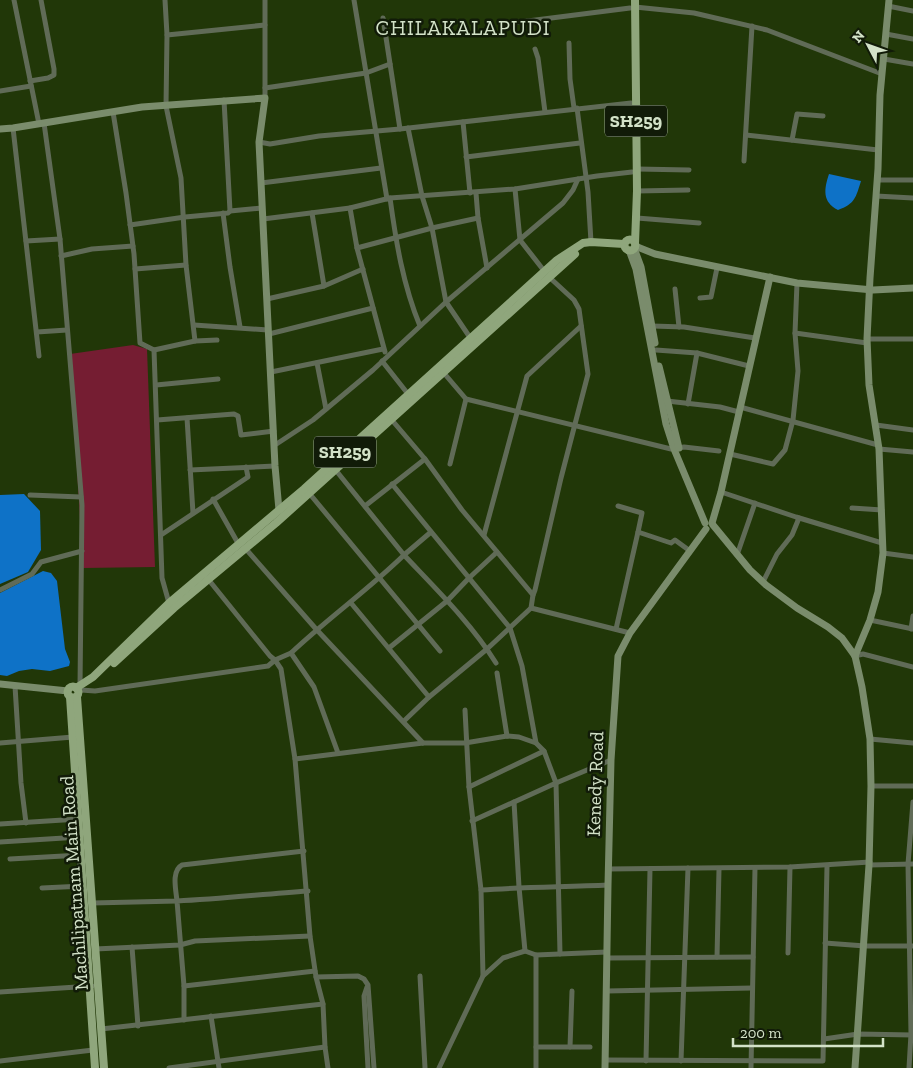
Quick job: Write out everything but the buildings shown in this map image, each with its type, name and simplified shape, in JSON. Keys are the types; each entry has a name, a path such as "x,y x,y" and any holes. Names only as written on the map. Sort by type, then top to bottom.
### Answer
{"main road":[{"name":"SH259","path":"631,245 637,218 631,103 632,4"},
{"name":"SH259","path":"631,245 636,114 632,4"},
{"name":"SH259","path":"76,692 169,603 242,546 391,419 547,274 558,260 583,243 631,245"},
{"name":"SH259","path":"281,513 310,493 333,467 408,394 547,274 589,246 631,245"},
{"name":"SH259","path":"76,692 95,681 242,546"},
{"name":"Machilipatnam Main Road","path":"76,692 73,737 92,903 104,1068"},
{"name":"Machilipatnam Main Road","path":"76,692 79,818 95,1068"}],"street":[{"path":"14,0 41,124 60,239 81,497 82,551 76,692"},
{"path":"0,91 31,84 54,75 41,0"},
{"path":"166,0 166,106 181,178 185,217 186,265 195,341"},
{"path":"265,0 265,98 259,142 268,332 272,372 275,466 281,513"},
{"path":"354,0 381,168 411,304 420,326"},
{"path":"856,656 870,620 878,592 883,553 879,447 869,385 867,341 882,74 889,3 913,11"},
{"path":"512,23 632,4 694,13 767,30 882,74"},
{"path":"383,18 400,129"},
{"path":"167,35 264,26"},
{"path":"744,161 752,26"},
{"path":"886,34 913,39"},
{"path":"569,43 570,78 586,178 591,242"},
{"path":"535,49 538,58 545,112"},
{"path":"884,59 913,64"},
{"path":"265,88 366,73 390,64"},
{"path":"0,129 113,112 224,100 265,98"},
{"path":"224,100 230,211"},
{"path":"259,142 270,144 319,136 400,129 631,103 636,114 656,116"},
{"path":"113,112 133,246 140,342 154,350 195,341 218,340"},
{"path":"792,140 797,114 823,116"},
{"path":"463,122 466,157 487,268"},
{"path":"13,128 39,356"},
{"path":"408,128 422,196 432,228 446,302 471,339"},
{"path":"746,135 878,150"},
{"path":"466,157 580,143"},
{"path":"261,183 381,168"},
{"path":"262,218 350,208 388,199 515,189 634,170 689,170"},
{"path":"275,445 326,409 388,356 446,302 567,198 577,184 578,179"},
{"path":"877,180 913,180"},
{"path":"404,721 531,608 588,374 579,309 574,300 547,274 520,240 515,189"},
{"path":"637,191 688,190"},
{"path":"876,196 913,198"},
{"path":"130,226 262,208"},
{"path":"350,208 357,248 384,349 388,356"},
{"path":"223,213 240,327"},
{"path":"312,213 324,286"},
{"path":"357,248 395,237 478,218"},
{"path":"637,218 699,223"},
{"path":"26,241 60,239"},
{"path":"631,245 655,254 798,283 870,290 913,288"},
{"path":"631,245 641,267 676,448"},
{"path":"631,245 661,401 676,448 709,524 763,582 797,608 842,638 856,656 870,740 871,786 870,863 855,1068"},
{"path":"61,256 92,249 133,246"},
{"path":"135,269 186,265"},
{"path":"700,298 711,297 715,288 717,268"},
{"path":"267,298 324,286 363,269"},
{"name":"Kenedy Road","path":"605,1064 611,760 618,656 630,632 709,524 721,492 770,277"},
{"path":"730,454 773,464 785,450 793,420 798,371 795,333 798,283"},
{"path":"675,289 679,327"},
{"path":"194,325 240,327 268,332 373,308"},
{"path":"484,535 527,376 581,326"},
{"path":"652,326 679,327 755,338"},
{"path":"36,332 67,330"},
{"path":"795,333 867,341 913,339"},
{"path":"272,372 384,349"},
{"path":"154,350 162,578 169,603"},
{"path":"656,350 696,353 749,366"},
{"path":"688,404 696,353"},
{"path":"382,361 408,394"},
{"path":"317,363 326,409"},
{"path":"443,372 466,398 574,426 676,448 720,451"},
{"path":"156,385 218,379"},
{"path":"450,464 466,398"},
{"path":"666,401 720,407 793,420 879,447 913,452"},
{"path":"157,420 234,414 238,416 241,435 274,430"},
{"path":"187,418 193,513"},
{"path":"391,419 425,459 462,510 533,595"},
{"path":"876,425 913,430"},
{"path":"365,506 425,459"},
{"path":"190,470 275,466"},
{"path":"161,535 248,477 246,467"},
{"path":"333,467 404,555 447,601 487,649 496,663"},
{"path":"392,484 510,628 522,666 536,743"},
{"path":"721,492 882,544"},
{"path":"310,493 440,651"},
{"path":"30,495 81,497"},
{"path":"213,499 242,546 316,629 423,743"},
{"path":"737,555 755,502"},
{"path":"616,629 642,513 618,506"},
{"path":"852,508 882,510"},
{"path":"763,582 773,562 792,535 799,518"},
{"path":"0,684 76,692 95,691 268,666 291,653 316,629 380,579 431,532"},
{"path":"638,532 671,542 675,540 690,551"},
{"path":"0,590 32,574 41,562 82,551"},
{"path":"389,648 447,601 497,552"},
{"path":"883,553 913,557"},
{"path":"208,579 270,656 276,660 281,669 294,759 304,851 310,936 316,977 323,1004 328,1068"},
{"path":"351,603 429,697"},
{"path":"531,608 630,632"},
{"path":"870,620 912,629 913,616"},
{"path":"291,653 314,687 338,753"},
{"path":"856,656 863,654 913,667"},
{"path":"497,673 507,736"},
{"path":"16,686 21,783 26,822"},
{"path":"465,710 469,786 480,890 483,976"},
{"path":"294,759 423,743 466,743 507,736 519,737 536,743 544,751 556,783 560,954"},
{"path":"0,743 73,737"},
{"path":"870,740 913,743"},
{"path":"469,786 544,751"},
{"path":"472,821 611,760"},
{"path":"871,786 913,786"},
{"path":"514,802 524,951"},
{"path":"909,1068 912,1035 910,864 913,802"},
{"path":"0,824 79,818"},
{"path":"0,842 80,837"},
{"path":"184,1020 184,986 177,900 176,873 178,868 304,851"},
{"path":"10,860 81,855"},
{"path":"608,869 790,868 870,863 910,864"},
{"path":"823,1068 827,866"},
{"path":"681,1061 688,868"},
{"path":"751,1068 755,868"},
{"path":"788,953 790,868"},
{"path":"718,957 719,869"},
{"path":"646,1061 650,870"},
{"path":"480,890 608,885"},
{"path":"42,888 83,886"},
{"path":"92,903 212,899 308,891"},
{"path":"95,949 180,946 195,941 310,936"},
{"path":"825,943 865,946 911,946"},
{"path":"132,947 138,1026"},
{"path":"439,1068 483,976 503,958 524,951 536,955 607,955 649,959 753,957"},
{"path":"536,955 536,1068"},
{"path":"184,986 315,971"},
{"path":"316,977 358,976 368,985 374,1068"},
{"path":"420,976 425,1068"},
{"path":"0,992 98,985"},
{"path":"368,985 364,996 368,1068"},
{"path":"607,991 752,988"},
{"path":"570,1047 572,991"},
{"path":"101,1029 323,1004"},
{"path":"211,1016 219,1068"},
{"path":"824,1039 858,1034 912,1035"},
{"path":"168,1068 325,1047"},
{"path":"536,1047 590,1047"},
{"path":"0,1061 93,1050"},
{"path":"605,1064 646,1061 823,1061"}],"shaded area":[{"path":"133,345 147,349 155,567 83,568 70,354"}],"water":[{"path":"829,174 861,181 854,199 848,205 838,210 829,203 826,195 825,190"},
{"path":"24,494 40,511 41,550 28,572 0,584 0,495"},
{"path":"43,571 51,573 57,581 65,649 70,662 69,666 50,671 32,669 19,671 7,676 0,675 0,593"}],"district":[{"name":"CHILAKALAPUDI","path":"463,27"}]}
